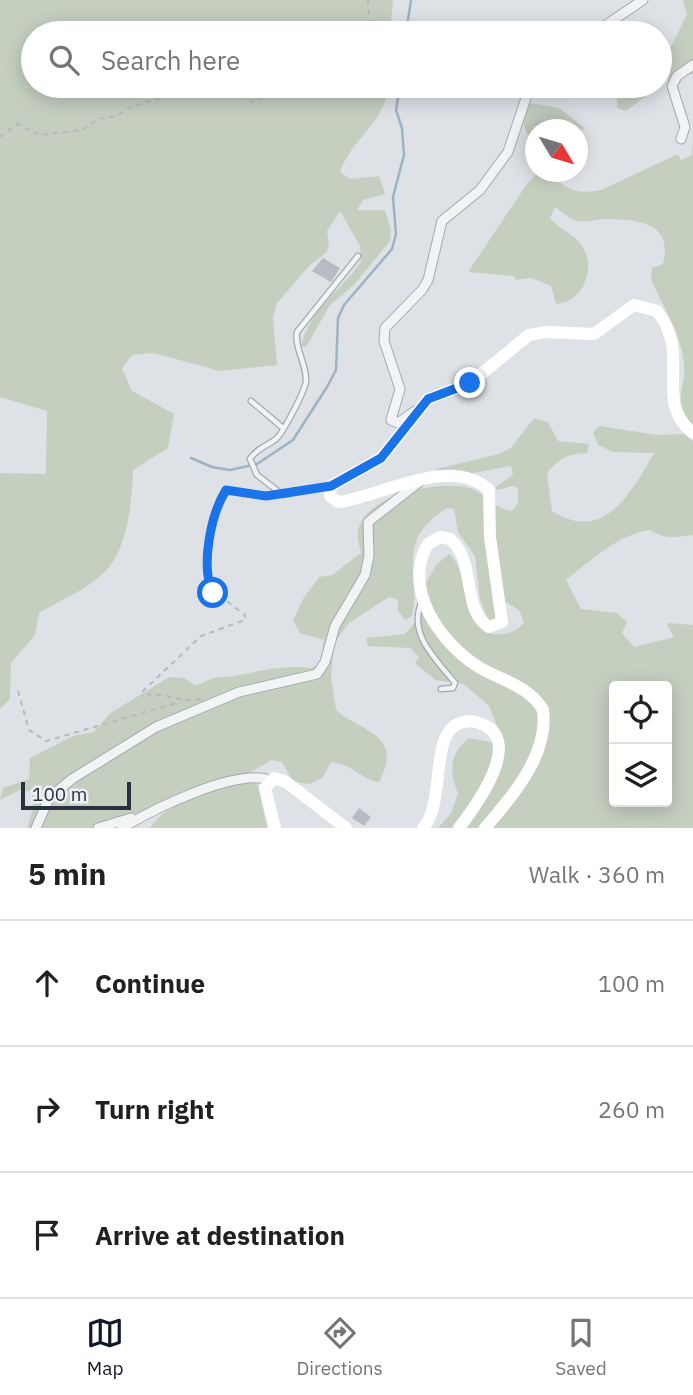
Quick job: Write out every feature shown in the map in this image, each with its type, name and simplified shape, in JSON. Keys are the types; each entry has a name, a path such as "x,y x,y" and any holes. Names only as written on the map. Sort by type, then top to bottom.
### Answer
{"street":[{"path":"612,21 643,0"},
{"path":"681,139 685,127 672,86 677,76 693,65"},
{"path":"526,98 508,152 480,190 442,221 428,279 422,290 385,328 384,341 400,389 392,422 398,423 434,395 470,383 530,335 545,332 594,334 607,327 629,307 641,304 657,311 669,329 677,359 674,407 679,419 693,433"},
{"path":"419,408 381,458 331,486 330,496 338,502 425,478 467,480 489,490 490,537 503,619 498,626 489,627 479,618 466,561 456,544 445,537 428,544 421,558 418,584 422,600 450,644 463,657 530,694 543,710 541,740 528,771 485,828"},
{"path":"36,828 49,798 72,779 156,727 251,688 317,674 325,662 334,626 365,575 369,556 368,522 425,478"},
{"path":"424,828 435,801 444,741 449,731 463,722 478,722 493,732 497,739 497,759 483,796 459,828"},
{"path":"97,828 143,815 235,780 260,777 286,782 346,828"},
{"path":"270,780 265,788 275,828"},
{"path":"122,828 143,815"}],"lane":[{"path":"331,486 283,495 257,475 250,459 257,450 276,439 305,383 296,336 358,256"},
{"path":"251,401 283,428"},
{"path":"422,600 418,616 424,644 455,682 453,688 442,689"}],"path":[{"path":"368,0 369,21"},
{"path":"0,137 17,124 40,135 82,130 98,119 116,116 129,108 159,98"},
{"path":"246,98 255,103 260,98"},
{"path":"181,702 161,695 145,695 142,691 189,645 207,633 243,622 246,618 211,589 209,532 224,492 230,488 266,496 283,495"},
{"path":"19,691 29,730 46,741 151,708 204,698"}],"green space":[{"path":"0,0 393,0 391,21 21,21 21,98 386,98 375,120 352,149 340,172 350,179 379,176 385,194 363,200 357,210 385,210 391,230 390,241 354,285 330,305 306,347 301,346 318,311 361,262 360,246 340,211 327,231 329,245 326,253 309,266 277,303 273,318 277,365 220,371 154,353 132,355 122,369 132,391 174,414 168,448 133,470 127,524 119,551 112,563 89,585 39,613 35,635 11,663 10,699 0,709 0,473 46,474 47,411 0,397"},
{"path":"683,0 693,0 693,74 672,78 672,45 687,14"},
{"path":"643,98 626,111 617,108 617,99"},
{"path":"531,103 559,108 573,119 525,119 525,128 524,119"},
{"path":"693,135 693,425 682,408 682,351 651,279 652,268 663,264 665,250 659,232 652,226 607,219 578,221 555,207 550,218 580,243 588,262 588,272 581,290 566,302 556,304 551,286 531,278 516,280 514,276 468,272 528,182 561,182 585,192 601,190 678,154 681,160 692,155"},
{"path":"534,418 548,422 558,441 589,444 587,453 564,458 547,473 552,511 570,520 587,521 601,518 625,498 654,453 613,452 598,445 593,432 600,426 657,435 685,434 693,441 693,535 666,537 650,530 638,533 605,549 566,580 581,609 617,613 627,622 622,633 634,647 674,637 667,625 669,623 693,625 693,828 438,828 451,813 458,793 452,771 458,750 469,738 501,744 500,733 489,706 464,684 435,680 415,663 419,657 410,648 368,646 366,638 405,634 421,615 427,599 425,585 436,565 449,554 461,575 468,602 479,626 488,632 501,634 514,631 524,622 519,610 504,601 495,622 489,621 480,600 475,556 458,532 454,509 447,508 431,520 415,545 412,616 405,620 398,611 398,600 389,597 349,623 334,643 331,676 336,710 383,743 387,753 386,766 379,782 339,763 331,762 323,777 310,784 293,782 282,762 271,760 242,777 210,790 146,811 112,818 96,828 27,828 33,809 32,793 22,789 0,800 3,788 29,779 30,758 73,736 94,732 109,714 169,677 184,678 196,686 218,678 284,668 312,668 320,663 324,640 300,633 293,621 303,599 319,577 332,575 361,553 358,532 363,519 373,508 388,499 423,488 441,486 470,488 500,507 512,511 518,503 518,489 513,486 497,490 495,487 513,475 511,466 468,474 436,473 436,469 499,454 511,448"},
{"path":"254,782 258,786 267,828 150,828 168,810 196,796"}],"building":[{"path":"323,258 340,268 331,282 312,271"},
{"path":"359,808 371,817 364,826 352,818"}],"waterway":[{"path":"408,21 411,0"},
{"path":"191,458 212,467 230,470 257,464 293,440 327,387 336,370 338,318 344,305 392,249 396,234 393,197 404,155 402,128 396,110 398,98"}],"route":[{"path":"213,593 209,532 226,490 230,488 266,496 331,486 336,480 381,458 428,399 442,391 470,383"}]}
